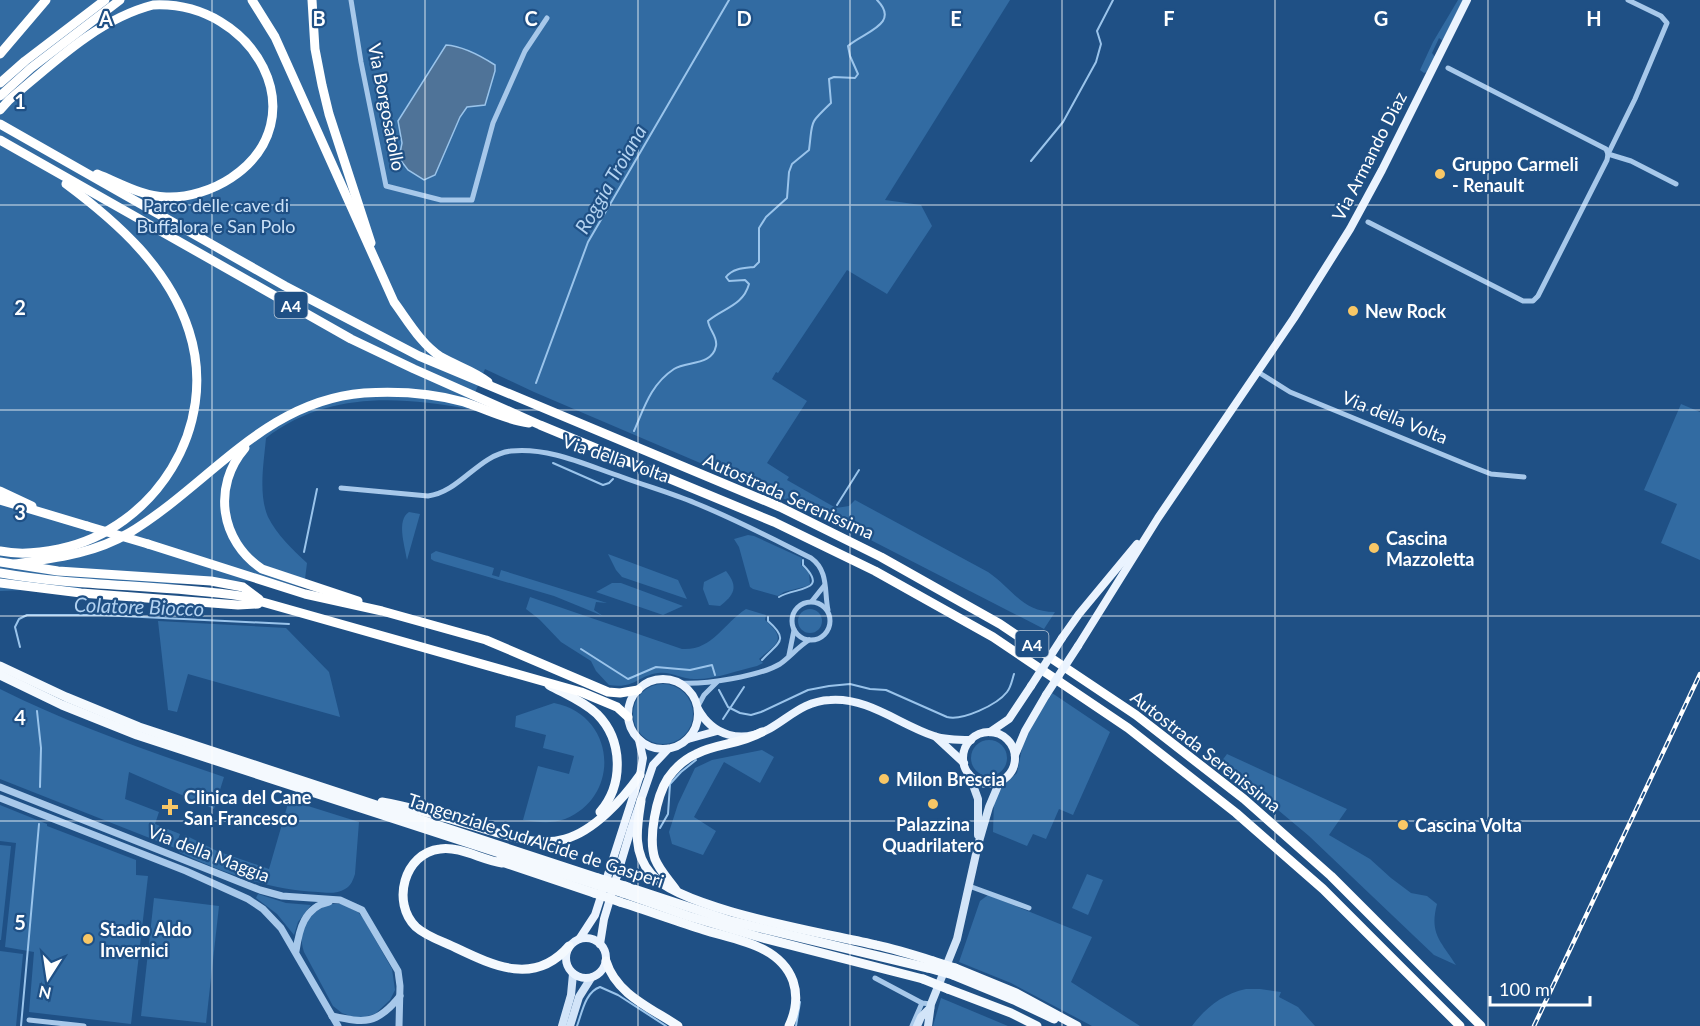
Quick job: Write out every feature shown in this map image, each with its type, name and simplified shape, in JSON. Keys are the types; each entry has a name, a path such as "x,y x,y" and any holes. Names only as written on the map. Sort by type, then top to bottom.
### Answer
{"highway":[{"path":"0,54 46,0"},
{"path":"0,83 25,60 105,0"},
{"path":"0,110 4,97 31,68 120,0"},
{"path":"252,0 275,37 394,302 424,342 439,355 479,375 499,391"},
{"path":"312,0 315,49 329,114 374,254"},
{"path":"4,97 115,20 154,5 172,2 189,3 221,14 245,32 263,56 272,86 271,124 260,150 246,167 225,182 190,195 165,197 138,191 72,165"},
{"name":"Autostrada Serenissima","path":"0,124 358,325 499,391 780,507 881,556 1000,624 1136,716 1244,799 1330,876 1481,1026"},
{"name":"Autostrada Serenissima","path":"0,140 351,339 540,425 774,522 875,571 993,637 1128,728 1236,813 1323,889 1460,1026"},
{"path":"0,551 46,552 75,545 112,529 134,514 160,488 179,456 188,433 195,403 196,378 193,345 176,298 157,270 126,234 51,170"},
{"path":"15,564 82,554 128,533 258,434 296,410 316,403 381,392 439,396 464,402 514,421 540,425"},
{"path":"258,434 234,462 226,483 223,507 235,543 252,562 262,569 335,592 382,611"},
{"path":"0,491 56,517"},
{"path":"0,501 148,544 305,594 382,611 486,640 608,692 638,690"},
{"path":"0,562 58,571 212,581 243,587 266,604"},
{"path":"0,573 53,580 209,591 241,596 602,700 617,706 628,717"},
{"path":"0,583 81,593 266,604"},
{"name":"Tangenziale Sud Alcide de Gasperi","path":"0,666 66,697 139,727 356,805"},
{"name":"Tangenziale Sud Alcide de Gasperi","path":"0,675 62,705 136,735 329,798 370,808 739,931 923,979 1001,1009 1037,1026"},
{"path":"536,841 565,835 593,820 609,800 617,771 613,739 598,715 581,702 544,683"},
{"path":"677,892 660,869 652,845 653,827 667,780 682,763 695,754 738,743 762,732"},
{"path":"370,808 383,802 523,839 564,840 588,829 631,788 640,775"},
{"path":"641,801 636,831 640,854 646,868 657,880 677,892 749,916 877,945 930,964"},
{"path":"356,805 370,808 502,863"},
{"path":"569,946 561,955 547,963 526,969 514,970 489,964 423,933 411,921 406,911 403,890 408,871 419,858 433,851 451,849 596,885 717,934 758,946 776,956 785,966 794,986 796,1008 789,1026"},
{"name":"Tangenziale Sud Alcide de Gasperi","path":"623,894 731,921 930,964 954,972 1067,1026"},
{"path":"717,934 727,934 821,957 832,956"},
{"path":"606,961 610,974 624,990 678,1026"},
{"path":"954,972 1016,993 1077,1026"}],"main road":[{"name":"Via Armando Diaz","path":"1258,372 1368,197 1466,1"},
{"path":"928,1026 931,1006 957,939 989,807 1000,781 1012,770 1025,731 1158,518 1258,372"},
{"path":"964,763 964,750 971,740 976,735 990,732 1010,719 1079,614 1158,518"},
{"path":"562,1026 571,995 573,974 566,961 569,946 580,939 595,915 640,775 643,758 639,739 628,717 630,702 638,690 647,683 658,679 669,679 681,683 693,695 704,719 717,731"},
{"path":"688,739 717,731 744,736 762,732 798,708 816,702 832,699 864,705 935,737 964,763 978,799 978,845"},
{"path":"639,739 649,746 668,749 679,746 688,739 698,722 698,707"},
{"path":"990,732 1007,739 1015,756"},
{"path":"935,737 971,740"},
{"path":"600,944 607,909 653,765 668,749"},
{"path":"969,774 984,783 1000,781"},
{"path":"570,1026 579,997 591,978 601,972 606,961 606,955 600,944 591,938 580,939"},
{"path":"573,974 581,978 591,978"},
{"path":"917,1026 921,1017 931,1006"}],"street":[{"name":"Via Borgosatollo","path":"351,0 386,186 441,200 472,200 493,123 525,51 547,18"},
{"path":"1368,222 1523,301 1529,302 1538,296 1607,160 1667,23 1660,16 1628,0"},
{"path":"1448,68 1599,144 1606,149 1608,154 1631,161 1676,184"},
{"name":"Via della Volta","path":"1258,372 1290,392 1468,465 1491,474 1524,477"},
{"name":"Via della Volta","path":"341,488 438,495 446,492 473,469 503,453 514,451 553,454 693,502 815,561 824,574 828,610"},
{"path":"788,657 794,630 792,621 794,612 801,604 812,601 825,585"},
{"path":"681,683 700,684 719,681 775,666 809,640 822,638 827,633 831,621 828,610 812,601"},
{"path":"794,630 798,635 809,640"},
{"path":"698,707 708,690 719,681"},
{"name":"Via della Maggia","path":"0,786 260,890 282,897 340,900"},
{"name":"Via della Maggia","path":"0,798 186,871 248,899 276,922 296,951 332,1016"},
{"path":"969,886 1029,908"},
{"path":"296,951 300,926 306,916 321,904 340,900 356,906 367,916 398,971 399,1026"},
{"path":"875,978 931,1006"},
{"path":"332,1016 359,1022 372,1021 383,1015 400,996"},
{"path":"912,1026 922,1003"},
{"path":"332,1016 338,1026"},
{"path":"29,1020 84,1026"}],"green space":[{"name":"Parco delle cave di Buffalora e San Polo","path":"0,0 1010,0 885,200 921,205 932,226 887,294 847,270 772,379 807,401 767,463 789,477 787,480 836,508 849,506 855,500 988,572 1026,604 1044,611 1055,612 1044,629 822,515 485,369 468,409 389,400 363,401 313,412 289,423 266,438 263,478 265,508 276,530 307,563 305,579 300,587 275,580 0,591"},
{"path":"1458,0 1463,0 1443,41 1439,38 1432,53 1435,57 1427,72 1424,73 1420,70 1433,42"},
{"path":"1681,404 1700,412 1700,560 1661,543 1677,504 1644,490"},
{"path":"409,512 420,514 407,560 402,527 405,516"},
{"path":"748,535 802,558 801,565 809,573 810,584 778,596 750,587 739,547 734,539"},
{"path":"436,551 494,568 492,575 499,577 501,570 607,603 596,602 594,610 603,616 554,596 434,561 431,559 431,554"},
{"path":"608,554 678,580 687,599 622,577"},
{"path":"726,571 734,586 729,598 720,606 709,605 703,589 704,582"},
{"path":"612,583 621,583 683,606 663,615 596,592"},
{"path":"530,597 682,649 701,646 709,641 746,609 766,615 765,620 778,637 771,649 759,659 763,663 757,666 710,678 694,679 658,673 630,684 609,685 596,671 591,661 561,642 526,609"},
{"path":"810,609 815,610 821,616 821,626 815,632 810,633 805,632 799,626 798,621 799,616 805,610"},
{"path":"158,621 286,628 329,672 340,717 188,674 177,712 168,710"},
{"path":"663,684 684,693 693,714 684,735 663,744 642,735 633,714 642,693"},
{"path":"0,689 82,726 224,777 214,809 129,772 125,799 159,812 155,824 180,834 175,848 0,779"},
{"path":"1052,693 1110,732 1073,815 1059,809 1046,839 1033,834 1027,846 993,832 994,801 1003,786 1017,773 1024,739"},
{"path":"554,703 575,710 590,723 600,739 604,757 603,775 596,793 583,808 565,819 549,822 523,820 538,766 569,774 574,756 543,748 546,735 515,727 516,716"},
{"path":"989,740 1002,745 1007,758 1002,771 989,776 976,771 971,758 976,745"},
{"path":"762,750 774,757 760,783 724,762 694,817 716,831 703,855 672,844 669,832 678,804 695,768 712,760"},
{"path":"1227,754 1347,809 1329,835 1370,859 1411,893 1427,896 1437,904 1434,923 1438,937 1456,965 1434,955 1309,836 1221,762"},
{"path":"289,800 359,822 355,874 352,883 347,888 339,892 328,893 282,888 247,879 179,852 185,835 217,851 269,869"},
{"name":"Stadio Aldo Invernici","path":"0,805 47,824 47,826 136,860 136,875 148,876 131,1024 29,1012 34,952 5,947 16,843 0,841"},
{"path":"0,845 11,846 1,940 0,940"},
{"path":"1087,874 1103,880 1088,915 1072,908"},
{"path":"258,894 286,903 311,905 298,922 294,935 277,914 256,898"},
{"path":"988,895 1092,937 1071,982 1140,1026 1092,1026 1011,983 959,962 980,901"},
{"path":"154,898 219,906 206,1023 141,1016"},
{"path":"329,904 341,904 358,912 392,969 395,990 390,1000 375,1014 353,1017 333,1006 304,952 302,935 306,922 315,912"},
{"path":"0,951 23,954 16,1026 0,1026"},
{"path":"1246,989 1281,992 1279,997 1298,1007 1315,1026 1192,1026 1216,1002"},
{"path":"941,998 1008,1026 933,1026"}],"shaded area":[{"path":"446,45 459,47 478,55 495,65 495,71 485,105 467,107 460,117 435,175 424,180 408,170 399,158 402,143 398,121"}],"waterway":[{"name":"Roggia Troiana","path":"536,383 588,242 729,0"},
{"name":"Colatore Biocco","path":"634,431 649,397 666,375 679,367 704,360 714,352 716,340 708,321 737,302 749,284 745,280 729,281 726,277 735,270 754,267 759,262 759,228 766,217 787,198 789,172 792,164 809,150 813,124 818,115 831,103 829,79 834,77 855,78 858,74 848,46 878,27 883,21 885,15 877,0"},
{"path":"1031,161 1063,122 1096,62 1101,44 1097,31 1113,0"},
{"name":"Colatore Biocco","path":"553,463 603,485 613,479"},
{"path":"837,505 859,470"},
{"name":"Colatore Biocco","path":"304,552 317,489"},
{"path":"779,597 811,584 813,580 803,565 803,560"},
{"name":"Colatore Biocco","path":"20,647 15,627 19,619 27,615 101,615 289,624"},
{"path":"762,660 777,645 780,638 779,633 768,621 768,617"},
{"path":"581,649 628,679 656,667 690,670 712,665 715,675"},
{"path":"719,690 728,707 751,715 808,690 850,684 886,690 953,718 979,711 996,702 1008,690 1014,674"},
{"path":"723,719 744,687"},
{"name":"Colatore Biocco","path":"37,711 41,748 40,787"},
{"path":"660,828 668,814 670,784 696,760"},
{"name":"Colatore Biocco","path":"21,1026 39,824"},
{"path":"577,1026 587,998 600,987 618,995 666,1026"},
{"path":"796,1026 800,1002"}],"railway":[{"path":"1534,1026 1700,674"}],"place":[{"name":"Gruppo Carmeli - Renault","path":"1440,174"},
{"name":"New Rock","path":"1353,311"},
{"name":"Cascina Mazzoletta","path":"1374,548"},
{"name":"Milon Brescia","path":"884,779"},
{"name":"Palazzina Quadrilatero","path":"933,804"},
{"name":"Clinica del Cane San Francesco","path":"170,807"},
{"name":"Cascina Volta","path":"1403,825"},
{"name":"Stadio Aldo Invernici","path":"88,939"}]}
